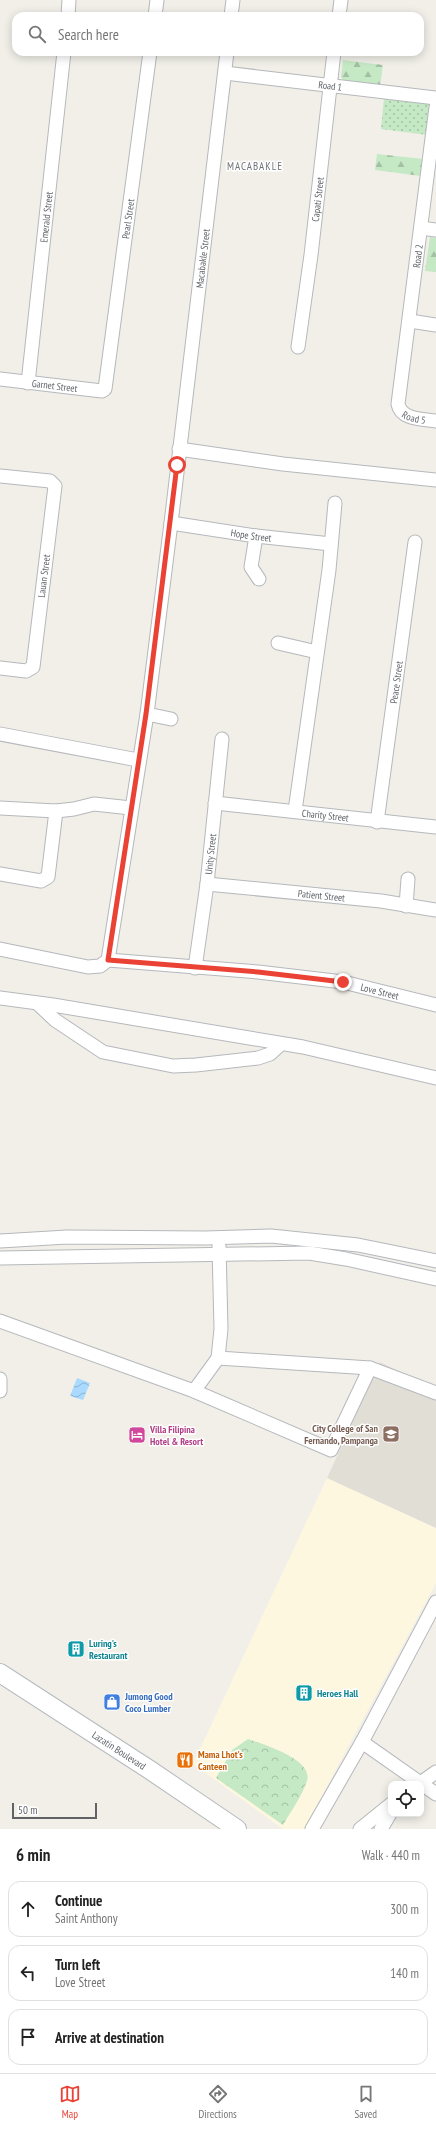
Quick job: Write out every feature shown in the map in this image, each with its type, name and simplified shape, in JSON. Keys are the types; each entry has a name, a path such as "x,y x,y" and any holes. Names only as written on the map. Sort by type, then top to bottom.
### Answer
{"main road":[{"name":"Lazatin Boulevard","path":"0,1673 150,1770 237,1829"}],"street":[{"path":"68,12 70,0"},
{"path":"155,12 157,0"},
{"path":"232,12 233,0"},
{"path":"339,12 340,0"},
{"name":"Emerald Street","path":"28,383 64,56"},
{"name":"Pearl Street","path":"106,386 149,56"},
{"name":"Macabakle Street","path":"108,960 146,714 171,523 227,56"},
{"name":"Capati Street","path":"298,347 311,256 334,56"},
{"name":"Road 1","path":"225,73 436,98"},
{"name":"Road 2","path":"398,404 410,321 436,107"},
{"path":"421,228 436,230"},
{"path":"410,321 436,325"},
{"name":"Garnet Street","path":"0,379 102,391 106,386"},
{"name":"Road 5","path":"398,404 401,412 408,416 436,421"},
{"path":"179,449 283,464 436,480"},
{"name":"Lauan Street","path":"0,476 50,481 55,486 33,667 26,671 0,668"},
{"path":"295,811 331,544 334,503"},
{"name":"Hope Street","path":"171,523 256,536 331,544"},
{"path":"256,536 251,566 259,579"},
{"name":"Peace Street","path":"377,822 415,542"},
{"path":"278,643 317,652"},
{"path":"146,714 171,719"},
{"path":"0,734 138,760"},
{"name":"Unity Street","path":"195,968 207,884 222,739"},
{"name":"Charity Street","path":"215,803 295,811 377,822 436,827"},
{"path":"0,808 56,810 74,809 94,804 131,808"},
{"path":"0,874 41,881 48,877 56,810"},
{"path":"406,906 408,879"},
{"name":"Patient Street","path":"207,884 381,901 436,910"},
{"path":"0,950 88,967 100,966 108,960"},
{"name":"Love Street","path":"108,960 278,974 343,982 436,1005"},
{"path":"0,998 281,1044 436,1078"},
{"path":"37,1003 55,1020 103,1052 174,1066 196,1066 258,1058 270,1054 281,1044"},
{"path":"0,1241 67,1237 271,1236 358,1245 436,1261"},
{"path":"194,1391 218,1358 221,1328 218,1237"},
{"path":"0,1258 309,1253 346,1259 436,1279"},
{"path":"0,1321 194,1391 330,1450 370,1368"},
{"path":"218,1358 370,1368 436,1393"},
{"path":"0,1379 0,1391"},
{"path":"312,1829 362,1742 436,1602"},
{"path":"362,1742 416,1781"},
{"path":"424,1781 436,1772"},
{"path":"424,1786 436,1794"},
{"path":"360,1829 388,1806"},
{"path":"381,1829 388,1817"}],"shaded area":[{"name":"City College of San Fernando, Pampanga","path":"380,1362 436,1390 436,1528 327,1478"},
{"path":"327,1478 436,1528 436,1583 304,1829 283,1829 193,1764"}],"green space":[{"path":"343,60 383,65 380,86 345,82 341,77"},
{"path":"384,98 432,104 428,135 381,129"},
{"path":"377,154 423,159 421,176 375,170"},
{"path":"430,237 436,238 436,272 425,271"},
{"path":"248,1739 275,1749 295,1759 303,1766 307,1773 307,1781 302,1792 283,1825 216,1778 232,1750"}],"water":[{"path":"77,1378 90,1383 83,1400 70,1396"}],"place":[{"name":"City College of San Fernando, Pampanga","path":"391,1434"},
{"name":"Villa Filipina Hotel & Resort","path":"137,1435"},
{"name":"Luring's Restaurant","path":"76,1649"},
{"name":"Heroes Hall","path":"304,1693"},
{"name":"Jumong Good Coco Lumber","path":"112,1702"},
{"name":"Mama Lhot's Canteen","path":"185,1760"}],"district":[{"name":"MACABAKLE","path":"255,166"}],"route":[{"path":"177,465 171,523 146,714 108,960 258,972 343,982"}]}
